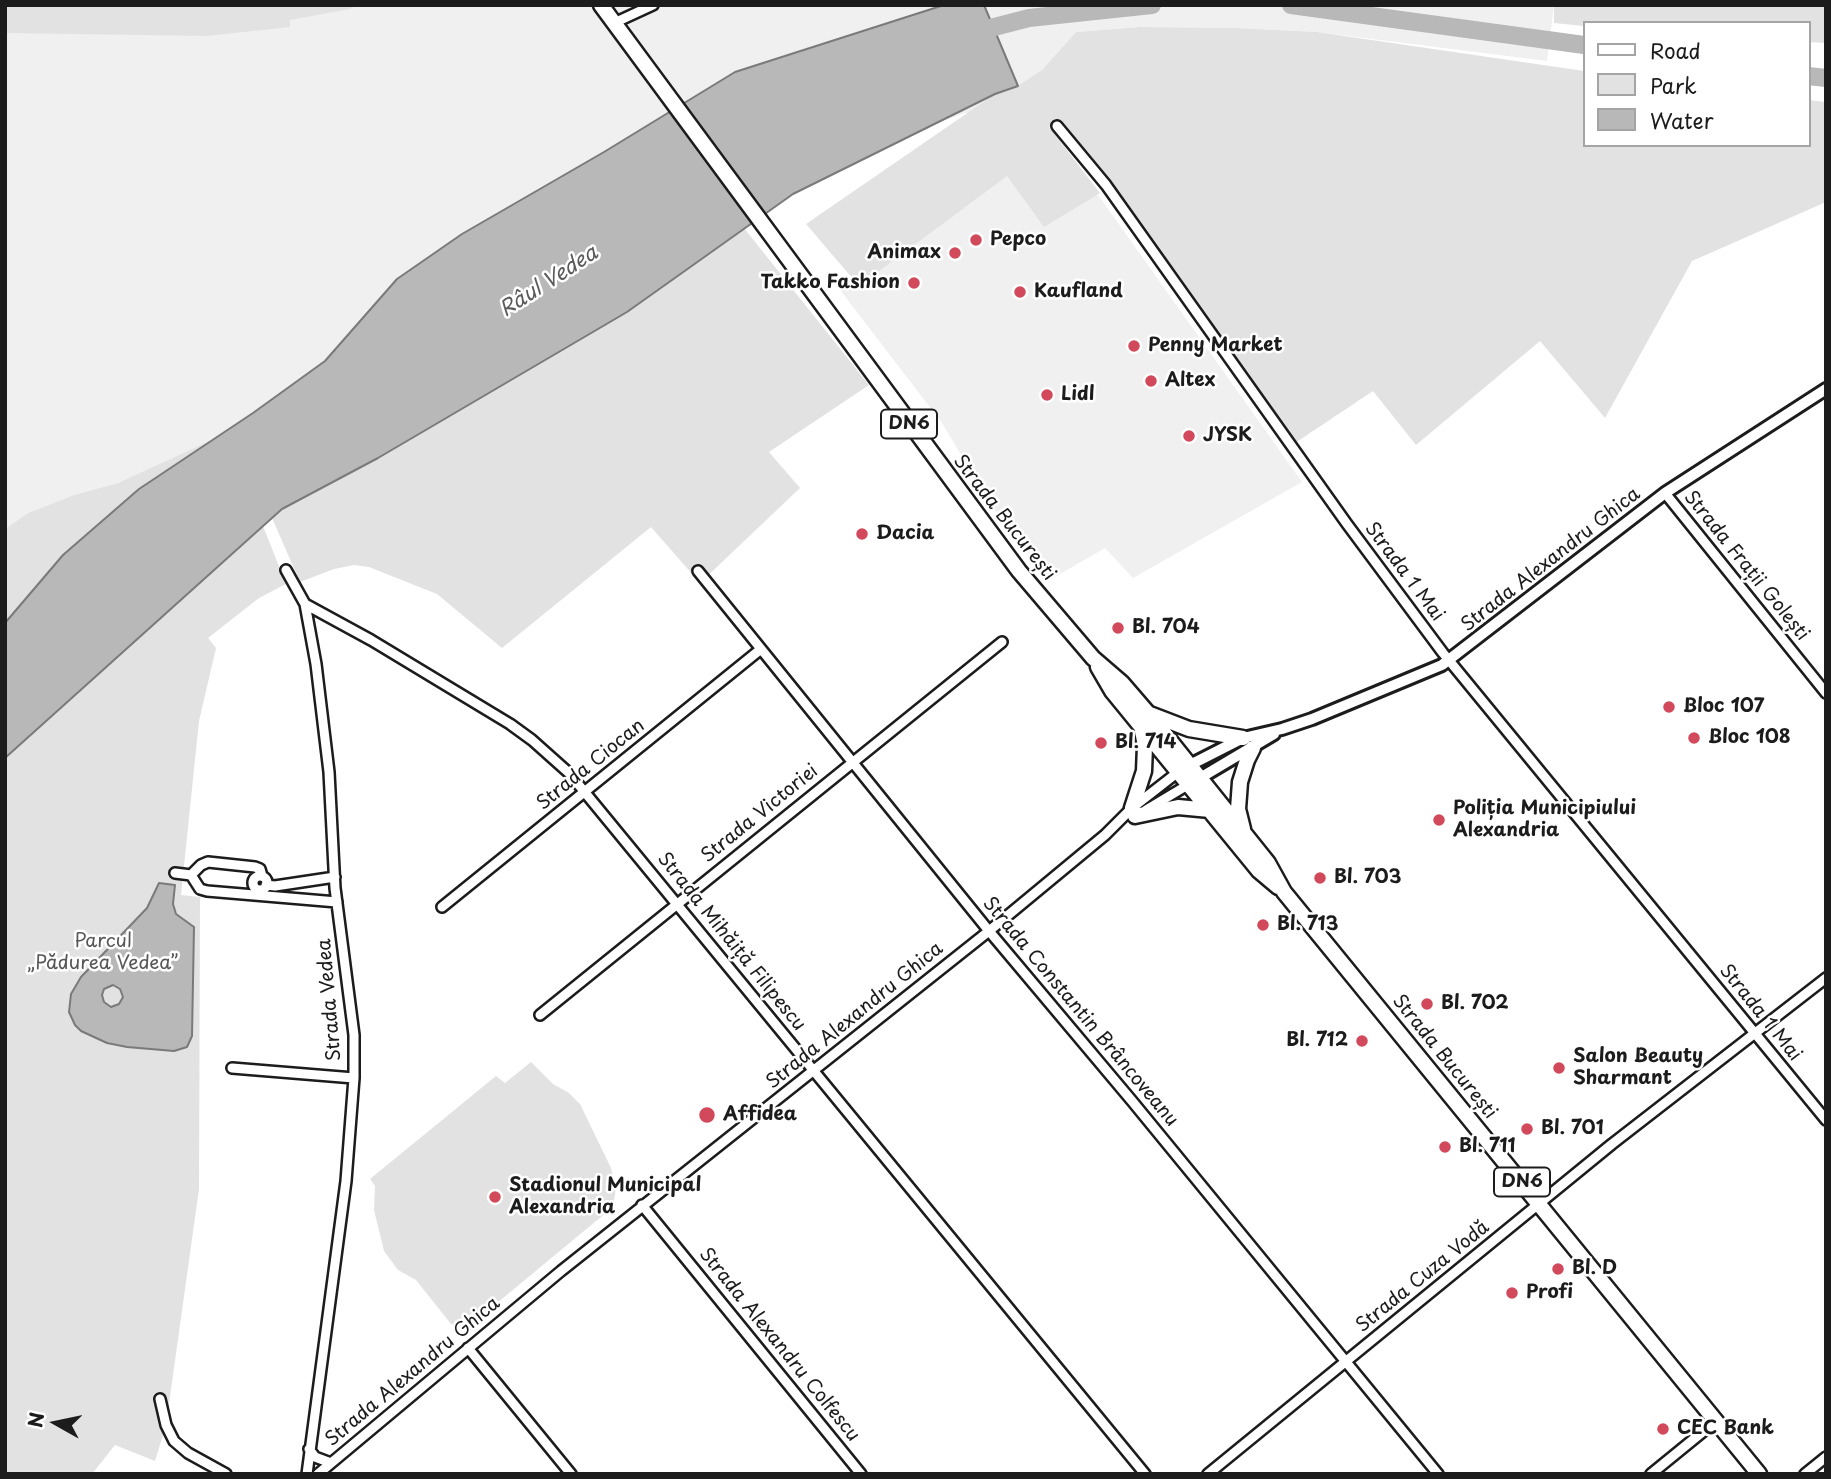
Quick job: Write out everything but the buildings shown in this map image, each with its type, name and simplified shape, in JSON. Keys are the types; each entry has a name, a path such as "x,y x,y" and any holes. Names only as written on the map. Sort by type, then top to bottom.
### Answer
{"main road":[{"name":"DN6","path":"601,5 614,23"},
{"name":"Strada București","path":"614,23 1019,571 1093,658 1112,691 1144,719 1194,781 1245,833 1268,863 1284,892 1759,1474"},
{"path":"1210,810 1178,807 1134,812 1145,758 1144,719 1248,743 1238,797 1240,819 1245,833"},
{"name":"Strada București","path":"1194,781 1210,810 1259,871 1284,892"}],"street":[{"path":"614,23 653,5"},
{"name":"Strada 1 Mai","path":"1056,126 1113,196 1449,661 1826,1120"},
{"name":"Strada Alexandru Ghica","path":"318,1474 642,1205 989,931 1184,768 1344,706 1449,661 1665,493 1826,389"},
{"name":"Strada Frații Golești","path":"1665,493 1826,693"},
{"name":"Strada Vedea","path":"286,570 305,604 327,750 334,877 354,1035 354,1078 344,1205 307,1474"},
{"name":"Strada Constantin Brâncoveanu","path":"698,571 989,931 1438,1474"},
{"name":"Strada Mihăiță Filipescu","path":"305,604 371,640 510,724 554,758 585,792 1146,1474"},
{"name":"Strada Victoriei","path":"540,1015 1002,642"},
{"name":"Strada Ciocan","path":"442,907 761,649"},
{"name":"Strada Alexandru Ghica","path":"1134,812 1194,781 1248,743"},
{"path":"191,875 208,862 255,867 260,869 261,887"},
{"path":"175,873 191,875"},
{"path":"191,875 200,889 207,891 275,886 334,877"},
{"path":"261,887 337,902"},
{"name":"Strada Cuza Vodă","path":"1209,1474 1612,1144 1826,978"},
{"path":"232,1068 354,1078"},
{"name":"Strada Alexandru Colfescu","path":"642,1205 861,1474"},
{"path":"468,1348 571,1474"},
{"path":"160,1399 166,1425 174,1441 188,1453 226,1474"},
{"path":"1651,1474 1716,1420"},
{"path":"309,1449 315,1457 331,1463"},
{"path":"1805,1474 1826,1457"}],"shaded area":[{"path":"5,5 1554,5 1547,61 1317,32 1139,27 1076,32 1042,70 999,103 891,136 118,483 74,495 28,513 5,529"},
{"path":"1052,130 1302,482 1133,578 1105,548 1048,581 993,508 942,423 840,290"}],"green space":[{"path":"5,5 356,5 350,9 290,20 290,27 207,36 5,33"},
{"path":"1554,5 1826,5 1826,43 1810,42 1810,21 1582,21 1582,26 1554,23"},
{"path":"1139,27 1317,32 1582,71 1582,147 1810,147 1810,100 1826,102 1826,202 1692,261 1605,418 1540,341 1416,445 1373,391 1295,443 1178,274 1063,123 1049,127 1100,193 1044,227 1007,176 859,286 806,224 995,94 1018,86 1042,70 1076,32"},
{"path":"744,228 869,385 769,452 800,488 700,583 651,527 502,648 437,594 369,567 354,565 334,569 300,582 272,518 282,509 379,458 627,312"},
{"path":"214,439 139,489 63,555 5,623 5,529 28,513 74,495 118,483"},
{"name":"Parcul „Pădurea Vedea”","path":"263,526 286,584 259,598 208,638 216,648 199,721 181,895 200,897 199,1189 166,1425 155,1461 115,1445 92,1474 5,1474 5,758"},
{"name":"Stadionul Municipal Alexandria","path":"531,1062 553,1084 569,1093 580,1104 611,1168 616,1188 613,1207 468,1327 451,1324 416,1280 398,1270 384,1251 374,1210 375,1186 370,1179 496,1076 505,1083"}],"water":[{"path":"944,5 984,5 1018,86 995,94 793,194 627,312 378,458 282,509 5,758 5,623 63,555 139,489 325,361 397,279 462,234 735,72"},
{"path":"159,883 175,885 173,904 176,914 194,927 192,1036 187,1047 174,1051 107,1043 81,1031 69,1012 71,994 81,977 147,908","holes":["113,985 120,989 123,997 119,1004 111,1007 104,1002 104,989"]}],"waterway":[{"name":"Râul Vedea","path":"971,33 1029,18 1152,5"},
{"name":"Râul Vedea","path":"1291,5 1582,45"},
{"name":"Râul Vedea","path":"1810,76 1826,78"}],"place":[{"name":"Pepco","path":"976,240"},
{"name":"Animax","path":"955,253"},
{"name":"Takko Fashion","path":"914,283"},
{"name":"Kaufland","path":"1020,292"},
{"name":"Penny Market","path":"1134,346"},
{"name":"Altex","path":"1151,381"},
{"name":"Lidl","path":"1047,395"},
{"name":"JYSK","path":"1189,436"},
{"name":"Dacia","path":"862,534"},
{"name":"Bl. 704","path":"1118,628"},
{"name":"Bloc 107","path":"1669,707"},
{"name":"Bloc 108","path":"1694,738"},
{"name":"Bl. 714","path":"1101,743"},
{"name":"Poliția Municipiului Alexandria","path":"1439,820"},
{"name":"Bl. 703","path":"1320,878"},
{"name":"Bl. 713","path":"1263,925"},
{"name":"Bl. 702","path":"1427,1004"},
{"name":"Bl. 712","path":"1362,1041"},
{"name":"Salon Beauty Sharmant","path":"1559,1068"},
{"name":"Affidea","path":"707,1115"},
{"name":"Bl. 701","path":"1527,1129"},
{"name":"Bl. 711","path":"1445,1147"},
{"name":"Stadionul Municipal Alexandria","path":"495,1197"},
{"name":"Bl. D","path":"1558,1269"},
{"name":"Profi","path":"1512,1293"},
{"name":"CEC Bank","path":"1663,1429"}]}
